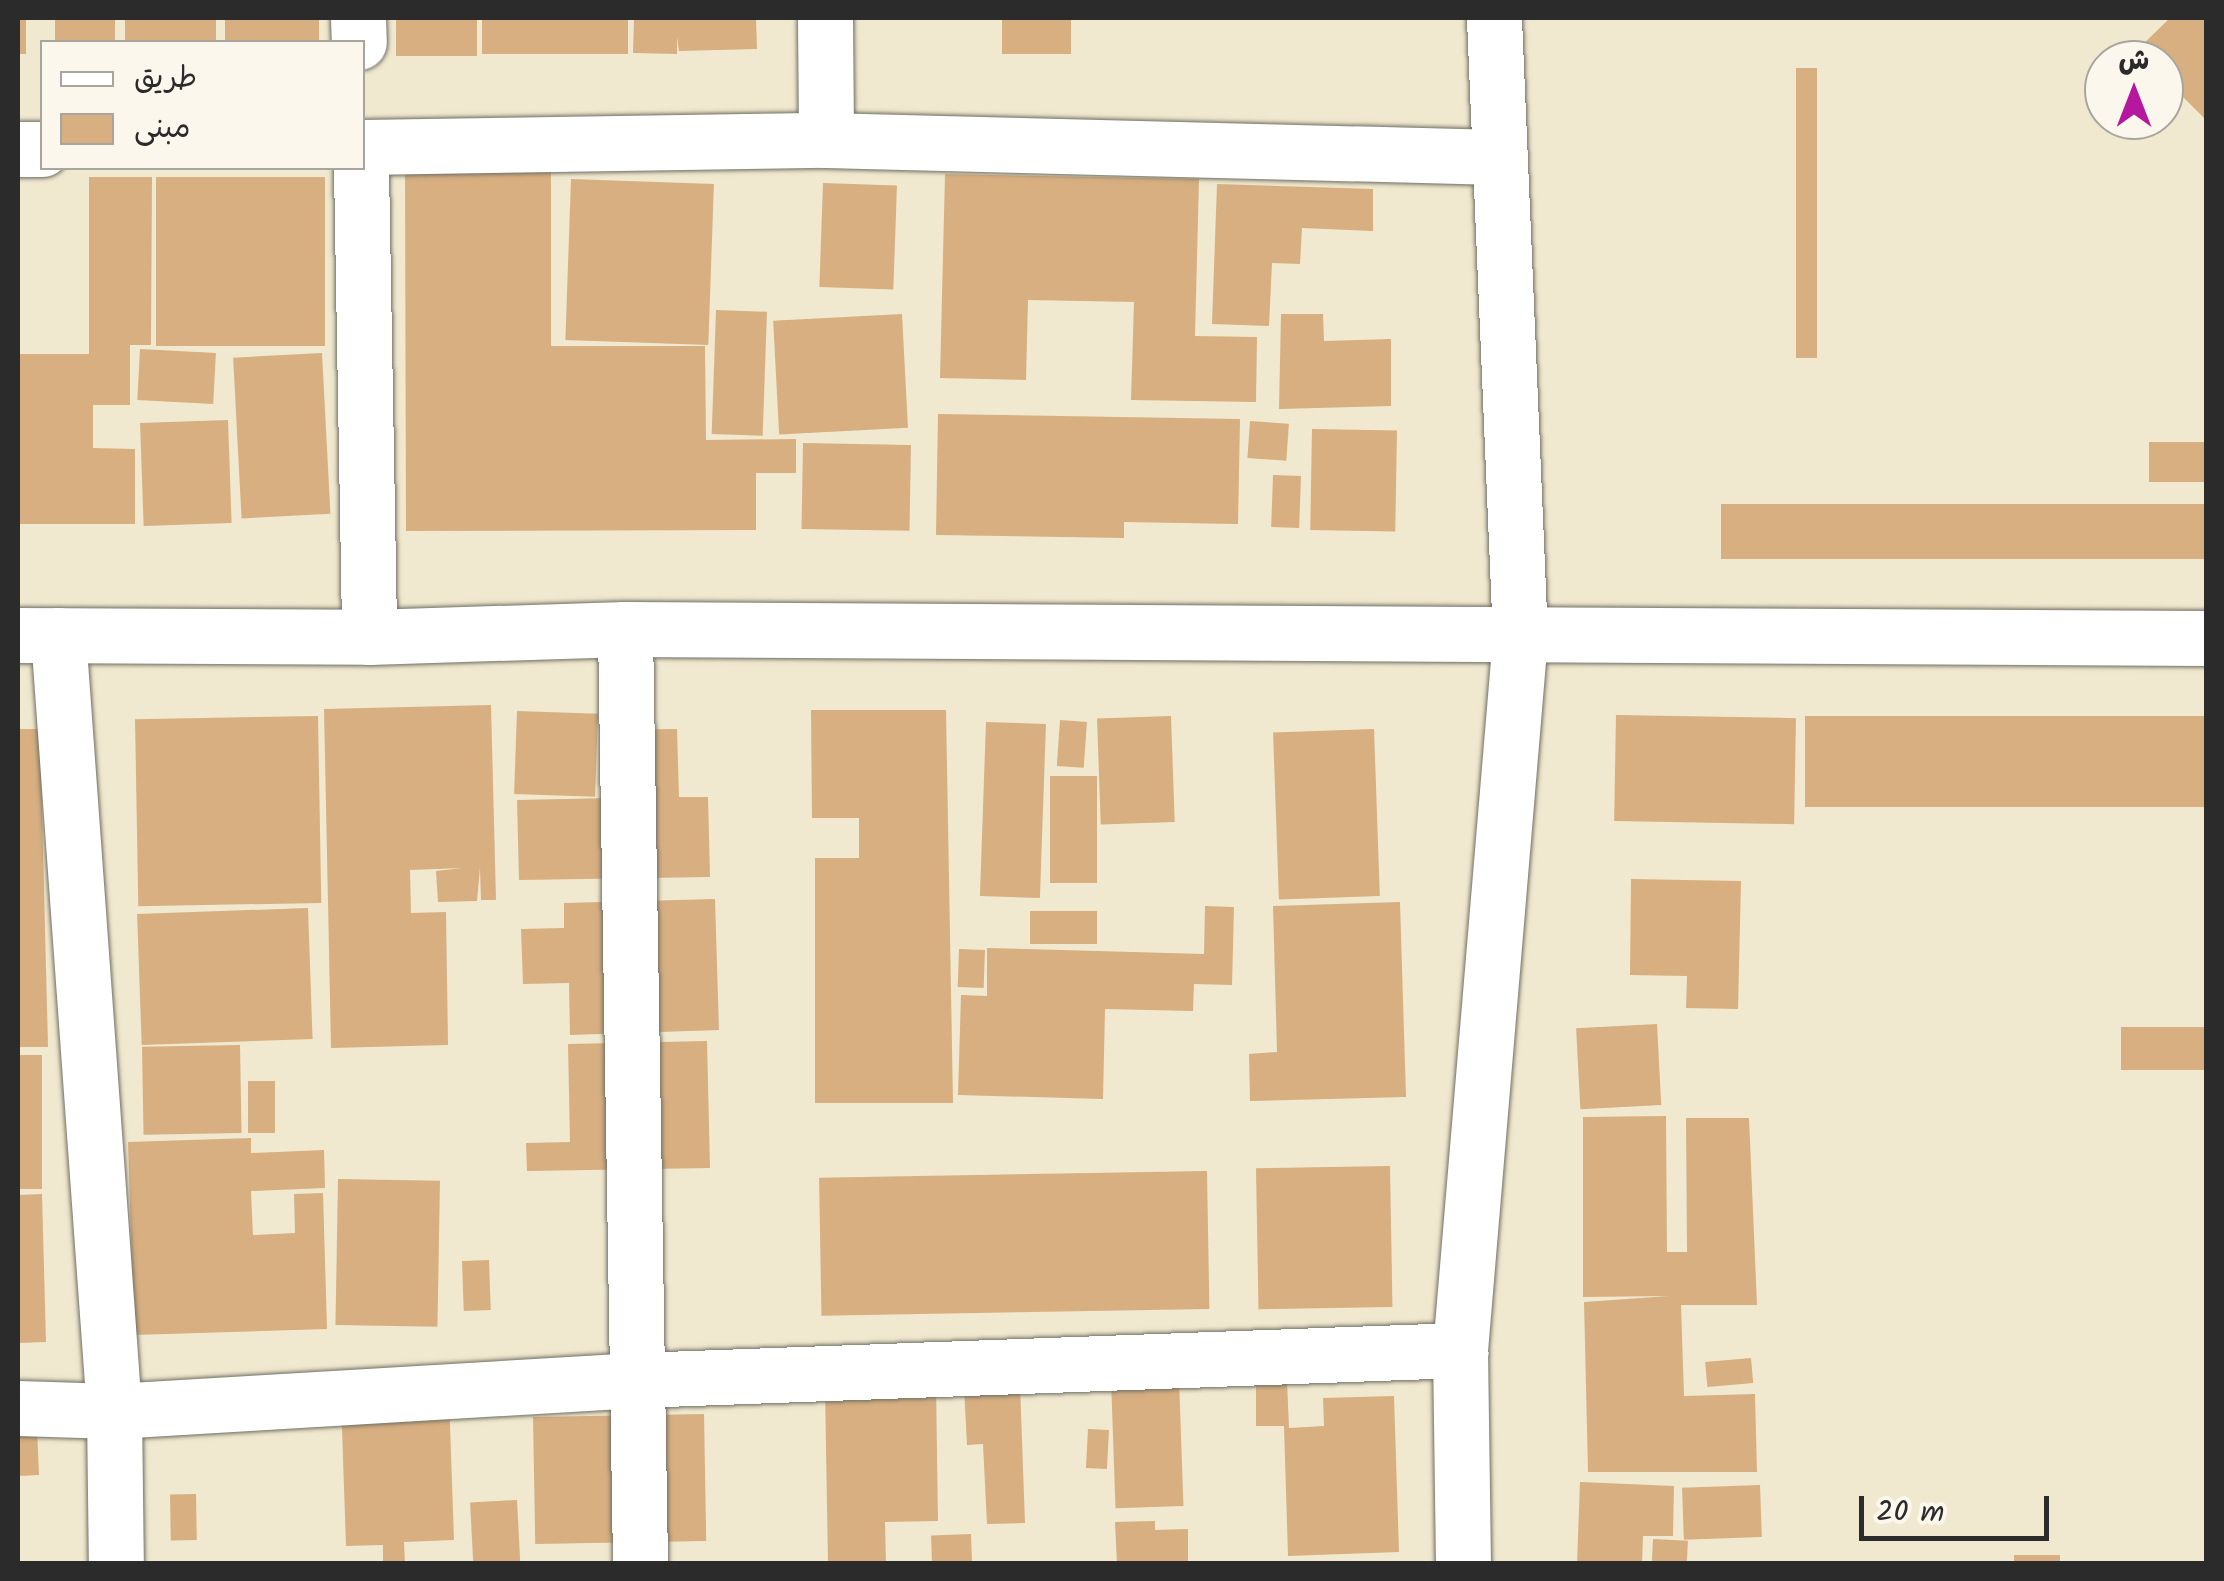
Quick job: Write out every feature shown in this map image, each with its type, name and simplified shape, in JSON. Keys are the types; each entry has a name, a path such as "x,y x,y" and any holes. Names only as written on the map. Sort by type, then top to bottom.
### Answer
{"street":[{"path":"825,18 826,140"},
{"path":"1463,1564 1460,1350 1520,637 1494,18"},
{"path":"365,146 826,140 1499,157"},
{"path":"361,170 369,637"},
{"path":"626,628 640,1564"},
{"path":"116,1564 114,1411 38,635 369,637 626,628 1520,637 2206,638"},
{"path":"18,1408 114,1411 636,1380 1460,1350"}],"building":[{"path":"18,18 26,18 26,54 18,54"},
{"path":"55,18 115,18 115,40 55,40"},
{"path":"125,18 216,18 216,40 125,40"},
{"path":"225,18 319,18 319,40 225,40"},
{"path":"396,18 477,18 477,56 396,56"},
{"path":"482,18 628,18 628,54 482,54"},
{"path":"634,18 756,18 757,49 679,51 677,37 677,54 633,53"},
{"path":"1002,18 1071,18 1071,54 1002,54"},
{"path":"2170,18 2206,18 2206,120 2184,98 2184,40 2147,40"},
{"path":"1796,68 1817,68 1817,358 1796,358"},
{"path":"405,172 551,172 551,346 705,346 706,440 796,439 796,473 756,473 756,530 406,531"},
{"path":"945,174 1199,179 1195,336 1257,337 1256,402 1131,400 1134,302 1028,300 1026,380 940,378"},
{"path":"89,177 152,177 151,345 130,345 130,405 93,405 93,448 135,449 135,524 18,524 18,354 89,354"},
{"path":"156,177 325,177 325,346 156,346"},
{"path":"571,179 714,184 708,345 565,340"},
{"path":"823,183 897,186 893,290 819,287"},
{"path":"1217,184 1373,189 1373,231 1302,228 1300,264 1272,263 1269,326 1212,324"},
{"path":"716,310 767,312 763,436 712,434"},
{"path":"902,314 908,428 779,435 773,321"},
{"path":"1281,314 1323,314 1324,341 1391,339 1391,406 1279,409"},
{"path":"140,349 216,353 213,404 137,400"},
{"path":"322,353 330,514 242,518 233,358"},
{"path":"938,414 1240,419 1238,524 1124,522 1124,538 936,535"},
{"path":"228,420 232,523 144,526 140,423"},
{"path":"1250,421 1289,424 1286,461 1247,458"},
{"path":"1312,429 1397,430 1395,531 1310,530"},
{"path":"2149,442 2206,442 2206,482 2149,482"},
{"path":"803,443 911,445 909,531 801,529"},
{"path":"1273,475 1301,476 1299,528 1271,527"},
{"path":"1721,504 2206,504 2206,559 1721,559"},
{"path":"491,705 496,900 481,900 480,868 477,901 438,902 436,871 462,868 410,870 411,913 446,912 448,1045 331,1048 324,709"},
{"path":"811,710 946,710 953,1103 815,1103 815,858 859,858 859,818 812,818"},
{"path":"517,711 598,714 595,797 514,794"},
{"path":"1616,715 1796,718 1794,824 1614,821"},
{"path":"318,716 321,903 138,906 135,719"},
{"path":"1171,716 1175,822 1101,825 1097,719"},
{"path":"1805,716 2206,716 2206,807 1805,807"},
{"path":"1060,720 1087,722 1084,768 1057,766"},
{"path":"986,722 1046,724 1040,898 980,896"},
{"path":"18,729 40,729 48,1047 18,1047"},
{"path":"677,729 679,797 708,797 710,877 519,880 517,800 612,798 610,730"},
{"path":"1374,729 1380,896 1279,899 1273,733"},
{"path":"1050,776 1097,776 1097,883 1050,883"},
{"path":"1631,879 1741,881 1738,1009 1686,1008 1687,976 1630,975"},
{"path":"715,899 719,1030 570,1035 569,983 523,984 521,929 564,928 564,903"},
{"path":"1400,902 1406,1097 1250,1101 1249,1054 1277,1052 1273,906"},
{"path":"1205,906 1234,907 1232,985 1194,984 1193,1011 1105,1009 1103,1099 958,1095 961,995 987,996 987,948 1204,954"},
{"path":"308,908 313,1039 142,1045 137,914"},
{"path":"1030,911 1097,911 1097,944 1030,944"},
{"path":"959,949 985,950 984,988 958,987"},
{"path":"1657,1024 1661,1105 1580,1109 1576,1028"},
{"path":"2121,1027 2206,1027 2206,1070 2121,1070"},
{"path":"707,1041 710,1168 527,1171 526,1143 570,1142 568,1044"},
{"path":"240,1045 242,1133 144,1135 142,1047"},
{"path":"18,1055 42,1055 42,1189 18,1189"},
{"path":"248,1081 275,1081 275,1133 248,1133"},
{"path":"1666,1116 1667,1252 1687,1252 1686,1118 1749,1118 1757,1305 1681,1305 1684,1396 1755,1394 1757,1472 1588,1472 1584,1302 1669,1296 1583,1297 1583,1117"},
{"path":"251,1138 251,1153 324,1150 325,1188 251,1191 253,1235 295,1233 294,1194 323,1193 327,1329 134,1335 128,1142"},
{"path":"1390,1166 1392,1307 1258,1309 1256,1168"},
{"path":"1207,1171 1209,1309 821,1316 819,1178"},
{"path":"338,1179 440,1181 437,1327 335,1325"},
{"path":"42,1194 46,1342 18,1343 18,1195"},
{"path":"489,1260 491,1310 464,1311 462,1261"},
{"path":"1751,1358 1753,1383 1707,1387 1705,1362"},
{"path":"1179,1378 1183,1506 1116,1508 1111,1380"},
{"path":"1287,1381 1289,1428 1324,1426 1323,1398 1394,1396 1399,1552 1288,1556 1284,1426 1256,1426 1256,1382"},
{"path":"1020,1384 1025,1523 987,1524 983,1444 967,1445 964,1387"},
{"path":"936,1385 938,1521 885,1522 886,1564 828,1564 825,1388"},
{"path":"449,1396 454,1540 404,1542 405,1564 383,1564 383,1545 346,1546 341,1399"},
{"path":"36,1403 39,1475 18,1476 18,1404"},
{"path":"704,1414 706,1541 535,1544 533,1417"},
{"path":"1088,1429 1109,1430 1107,1469 1086,1468"},
{"path":"1580,1482 1674,1486 1673,1536 1643,1536 1642,1564 1577,1564"},
{"path":"1760,1485 1762,1537 1684,1540 1682,1488"},
{"path":"170,1494 196,1494 197,1540 171,1540"},
{"path":"517,1500 520,1564 473,1564 470,1502"},
{"path":"1155,1521 1155,1530 1188,1529 1188,1564 1117,1564 1115,1522"},
{"path":"971,1534 972,1564 932,1564 931,1535"},
{"path":"1653,1539 1688,1541 1687,1564 1652,1564"},
{"path":"2014,1555 2060,1555 2060,1564 2014,1564"}]}
